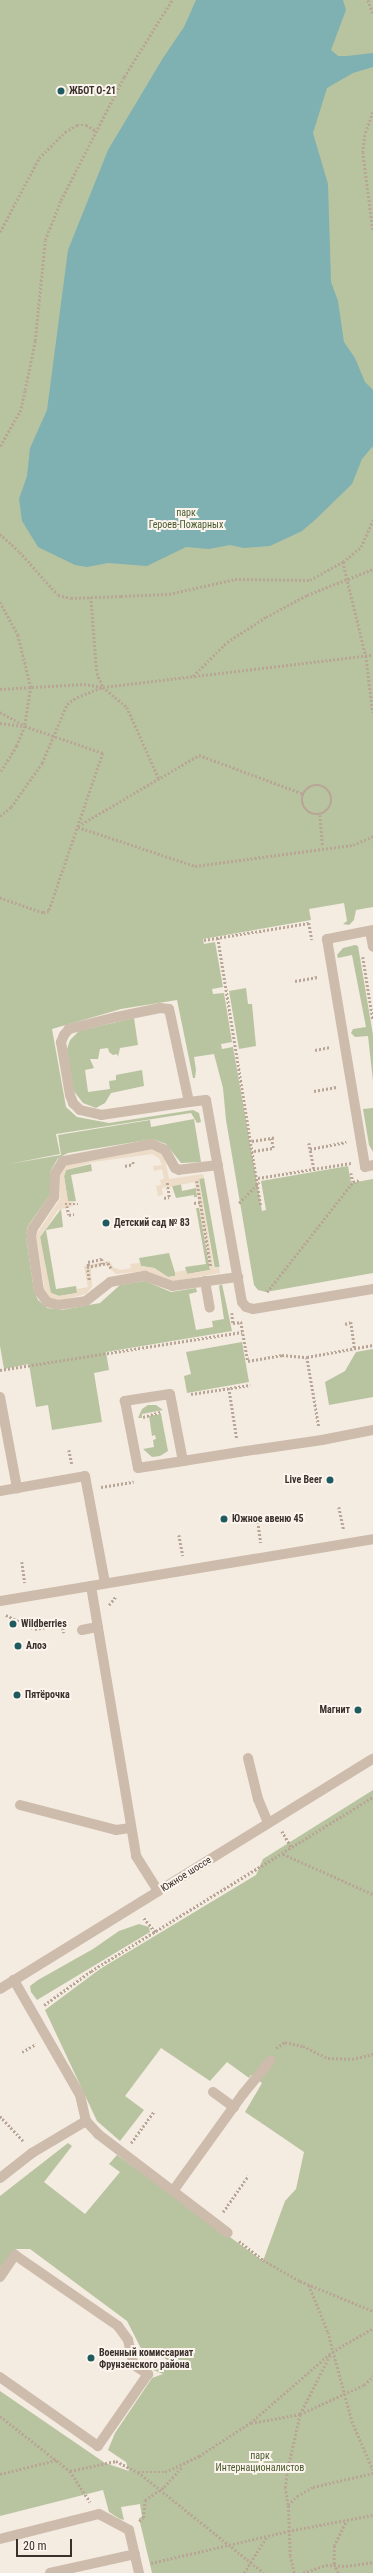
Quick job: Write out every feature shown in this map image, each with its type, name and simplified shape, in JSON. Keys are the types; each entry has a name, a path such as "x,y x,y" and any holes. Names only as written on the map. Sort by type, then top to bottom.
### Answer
{"street":[{"path":"368,1163 327,939 372,930 373,947"},
{"path":"189,1102 169,1009 160,1008 116,1017 70,1029 64,1035 61,1042 70,1095 73,1103 80,1110 101,1115 206,1100 242,1302 246,1307 253,1309 373,1289"},
{"path":"218,1165 179,1170 175,1168 165,1150 152,1144 66,1159 55,1174 54,1198 34,1228 31,1236 40,1291 44,1300 52,1304 86,1301 110,1282 145,1276 172,1286 238,1278"},
{"path":"205,1281 210,1308"},
{"path":"183,1461 170,1394 125,1401 138,1468 183,1461 373,1430"},
{"path":"0,1397 17,1488"},
{"path":"0,1491 85,1476 105,1583"},
{"path":"0,1601 373,1539"},
{"path":"91,1586 136,1856 158,1891"},
{"path":"82,1630 98,1627"},
{"path":"248,1758 258,1799 272,1821"},
{"name":"Южное шоссе","path":"0,1989 373,1759"},
{"path":"20,1805 116,1830 131,1828"},
{"path":"14,1980 80,2095 86,2121 124,2153 228,2232"},
{"path":"173,2191 234,2107 270,2061"},
{"path":"213,2092 234,2107"},
{"path":"0,2178 32,2153 86,2121"},
{"path":"0,2277 15,2255 118,2326 128,2340 134,2365 148,2374 98,2446 0,2377"},
{"path":"0,2539 99,2514 129,2530 135,2554 142,2569"},
{"path":"50,2573 135,2554"}],"path":[{"path":"0,446 20,412 25,390 35,341 45,240 96,131 135,56 172,0"},
{"path":"368,0 373,13"},
{"path":"373,112 365,135 363,152 373,230"},
{"path":"0,232 39,158 65,132 76,125 86,125 96,131"},
{"path":"0,534 20,552 58,595 71,598 169,594 236,579 310,580 343,562 360,547 373,520"},
{"path":"343,562 366,656 373,713"},
{"path":"193,676 214,654 244,631 307,595 373,569"},
{"path":"91,597 97,673 103,687 127,707 159,779"},
{"path":"0,602 18,635 30,687 25,726 17,746 1,770"},
{"path":"0,816 11,807 28,785 42,763 52,736 67,704 77,697 103,687 373,655"},
{"path":"0,689 84,684 103,687"},
{"path":"0,712 25,726 103,753 49,911 43,913 0,898"},
{"path":"0,723 25,726"},
{"path":"78,826 199,755 304,794"},
{"path":"318,785 330,792 331,806 320,815 306,811 303,805 304,794 311,786 318,785"},
{"path":"320,815 323,847"},
{"path":"78,826 195,866 353,844 373,836"},
{"path":"204,940 309,923 313,947"},
{"path":"218,938 263,1206 261,1206"},
{"path":"362,954 373,1020"},
{"path":"317,969 319,984"},
{"path":"295,981 318,977"},
{"path":"329,1039 331,1054"},
{"path":"315,1050 330,1047"},
{"path":"336,1080 338,1095"},
{"path":"314,1091 337,1087"},
{"path":"310,1149 346,1144 345,1134"},
{"path":"252,1141 276,1137"},
{"path":"254,1151 273,1148 271,1138"},
{"path":"309,1143 314,1169"},
{"path":"349,1158 353,1182"},
{"path":"258,1178 350,1164 368,1163"},
{"path":"207,1167 209,1177 196,1178 212,1272"},
{"path":"164,1198 169,1197 166,1175"},
{"path":"266,1294 353,1182 366,1179"},
{"path":"167,1182 174,1181"},
{"path":"238,1203 259,1182"},
{"path":"237,1196 240,1211"},
{"path":"60,1204 62,1200 67,1206 69,1215 74,1214"},
{"path":"194,1203 201,1202"},
{"path":"67,1206 78,1204"},
{"path":"89,1286 88,1262 102,1259 102,1264"},
{"path":"88,1266 108,1263 116,1272"},
{"path":"261,1293 266,1294 273,1292"},
{"path":"231,1309 233,1323 248,1321"},
{"path":"241,1322 248,1361 282,1355 307,1357 373,1345"},
{"path":"345,1324 351,1322 355,1349"},
{"path":"0,1370 242,1332"},
{"path":"307,1357 319,1427"},
{"path":"191,1394 250,1385"},
{"path":"229,1388 238,1444"},
{"path":"102,1487 103,1494"},
{"path":"339,1507 344,1531"},
{"path":"258,1522 262,1545"},
{"path":"336,1532 351,1529"},
{"path":"179,1535 183,1558"},
{"path":"254,1546 269,1543"},
{"path":"176,1559 191,1557"},
{"path":"22,1562 26,1585"},
{"path":"19,1586 33,1584"},
{"path":"108,1608 114,1598 119,1594"},
{"path":"9,1612 2,1613 35,1628 62,1624 64,1633"},
{"path":"28,2005 42,2006 91,1971 156,1933 373,1797"},
{"path":"272,1821 292,1848"},
{"path":"283,1854 373,1894"},
{"path":"138,1914 147,1919 156,1933"},
{"path":"270,2061 277,2047 285,2042 303,2046 328,2058 352,2059 373,2054"},
{"path":"124,2153 154,2111"},
{"path":"0,2116 32,2153"},
{"path":"215,2222 248,2176"},
{"path":"228,2232 263,2260 309,2285 373,2311"},
{"path":"288,2505 297,2496 313,2488 373,2472 352,2421 332,2352 328,2332 309,2285"},
{"path":"138,2472 165,2472 185,2464 250,2423 332,2352 373,2328"},
{"path":"294,2573 290,2556 288,2505 285,2488 288,2467 300,2414 332,2352"},
{"path":"250,2423 300,2414 364,2385 373,2376"},
{"path":"0,2416 70,2471 99,2514"},
{"path":"0,2474 56,2460"},
{"path":"70,2471 116,2461 138,2472 158,2490 229,2544 264,2573"},
{"path":"129,2530 143,2518 145,2500 158,2490 185,2464"},
{"path":"142,2569 229,2544 373,2515"},
{"path":"338,2573 334,2564 334,2546 346,2521"},
{"path":"244,2573 267,2536"},
{"path":"303,2573 334,2564 346,2566 373,2562"}],"green space":[{"name":"парк Героев-Пожарных","path":"0,0 373,0 373,907 356,910 354,920 349,925 343,924 347,921 344,903 309,909 311,920 203,939 204,944 215,942 223,987 212,989 213,994 224,993 232,1042 221,1044 222,1049 233,1047 262,1211 266,1210 261,1181 348,1166 351,1183 373,1179 373,1273 266,1292 258,1290 254,1285 226,1120 223,1088 214,1054 194,1057 196,1070 195,1078 193,1078 177,1000 121,1009 52,1029 66,1107 77,1117 109,1123 193,1110 199,1113 201,1122 197,1123 191,1113 56,1134 60,1154 9,1164 61,1155 58,1135 150,1120 151,1127 194,1119 201,1162 181,1163 166,1144 153,1139 68,1153 58,1158 50,1172 51,1193 28,1226 26,1236 34,1291 38,1300 47,1308 62,1310 100,1303 120,1285 145,1281 171,1292 196,1288 197,1292 189,1294 196,1330 213,1327 212,1321 224,1319 219,1286 222,1284 232,1331 106,1352 109,1370 94,1373 102,1422 52,1430 48,1405 36,1407 29,1364 4,1369 0,1346"},
{"path":"355,945 358,946 373,1035 373,1081 368,1036 355,1037 351,1033 353,1029 366,1027 352,955 338,958 337,955 343,948"},
{"path":"246,988 248,1004 252,1004 256,1046 239,1049 229,991"},
{"path":"134,1018 138,1045 120,1048 118,1057 117,1054 113,1055 109,1052 108,1048 100,1049 98,1059 90,1059 94,1068 85,1070 88,1092 110,1089 109,1081 116,1080 116,1075 142,1070 144,1086 111,1093 105,1103 96,1108 83,1103 73,1090 67,1049 70,1040 79,1031"},
{"path":"373,1108 373,1152 369,1145 363,1109"},
{"path":"91,1164 92,1171 71,1175 76,1201 68,1202 64,1176 66,1170"},
{"path":"204,1178 220,1267 215,1268 199,1179"},
{"path":"181,1184 182,1191 196,1188 197,1197 194,1197 194,1195 176,1198 172,1186"},
{"path":"196,1208 199,1208 210,1270 187,1274 185,1267 206,1264"},
{"path":"61,1209 63,1227 46,1230 56,1289 76,1286 77,1293 59,1296 51,1293 48,1288 40,1237"},
{"path":"169,1253 176,1276 168,1277 154,1268 141,1266 139,1258"},
{"path":"242,1342 249,1382 187,1393 184,1376 191,1374 186,1352"},
{"path":"373,1349 373,1397 329,1405 325,1382 345,1371 356,1352"},
{"path":"148,1405 156,1405 163,1410 142,1414 142,1418 138,1418 142,1409"},
{"path":"161,1414 168,1451 160,1456 152,1457 143,1449 154,1447 153,1440 156,1439 155,1435 152,1436 149,1416"},
{"name":"парк Интернационалистов","path":"373,1790 373,2573 152,2573 139,2518 142,2517 140,2504 121,2507 124,2520 120,2519 109,2512 103,2490 0,2516 0,2391 105,2463 129,2471 126,2462 108,2450 115,2433 152,2378 163,2374 151,2369 150,2361 161,2370 169,2361 152,2350 146,2358 127,2321 30,2249 16,2249 0,2268 0,2196 68,2143 72,2146 44,2182 85,2214 120,2172 109,2164 117,2155 263,2261 285,2201 296,2189 304,2152 245,2112 262,2083 251,2075 249,2078 227,2062 210,2081 161,2048 125,2096 144,2110 120,2141 97,2121 45,2010 100,1969 256,1875 263,1859"},
{"path":"139,1924 149,1927 150,1932 37,2000 31,1992 30,1986 38,1980 93,1949 119,1931"}],"shaded area":[{"path":"151,1149 161,1152 165,1159 169,1179 203,1174 204,1178 199,1179 214,1269 219,1267 220,1273 175,1281 163,1280 147,1271 116,1274 105,1264 91,1267 92,1287 86,1294 58,1301 49,1298 45,1292 36,1235 60,1199 60,1172 66,1165","holes":["152,1154 159,1158 162,1165 153,1166 154,1171 162,1169 164,1179 160,1180 161,1185 156,1186 158,1196 163,1195 162,1188 195,1182 210,1270 187,1274 186,1270 175,1272 175,1276 168,1277 154,1268 141,1266 140,1263 130,1264 131,1268 121,1270 114,1268 109,1261 84,1266 88,1287 77,1289 77,1293 59,1296 51,1293 40,1237 58,1210 73,1206 72,1201 68,1201 64,1176 66,1170 93,1162"]}],"water":[{"path":"196,0 343,0 346,10 331,50 338,56 373,53 373,67 353,73 327,88 313,133 328,184 331,282 338,301 344,342 355,358 365,382 373,390 373,446 362,459 352,484 315,520 302,531 270,546 244,548 230,545 209,549 186,547 147,566 108,563 87,567 75,565 38,547 22,521 19,499 27,476 30,448 47,410 68,250 108,150 163,58 184,27"}],"place":[{"name":"ЖБОТ O-21","path":"61,91"},
{"name":"Детский сад № 83","path":"106,1223"},
{"name":"Live Beer","path":"330,1480"},
{"name":"Южное авеню 45","path":"224,1519"},
{"name":"Wildberries","path":"13,1624"},
{"name":"Алоэ","path":"18,1646"},
{"name":"Пятёрочка","path":"17,1695"},
{"name":"Магнит","path":"358,1710"},
{"name":"Военный комиссариат Фрунзенского района","path":"91,2358"}]}
